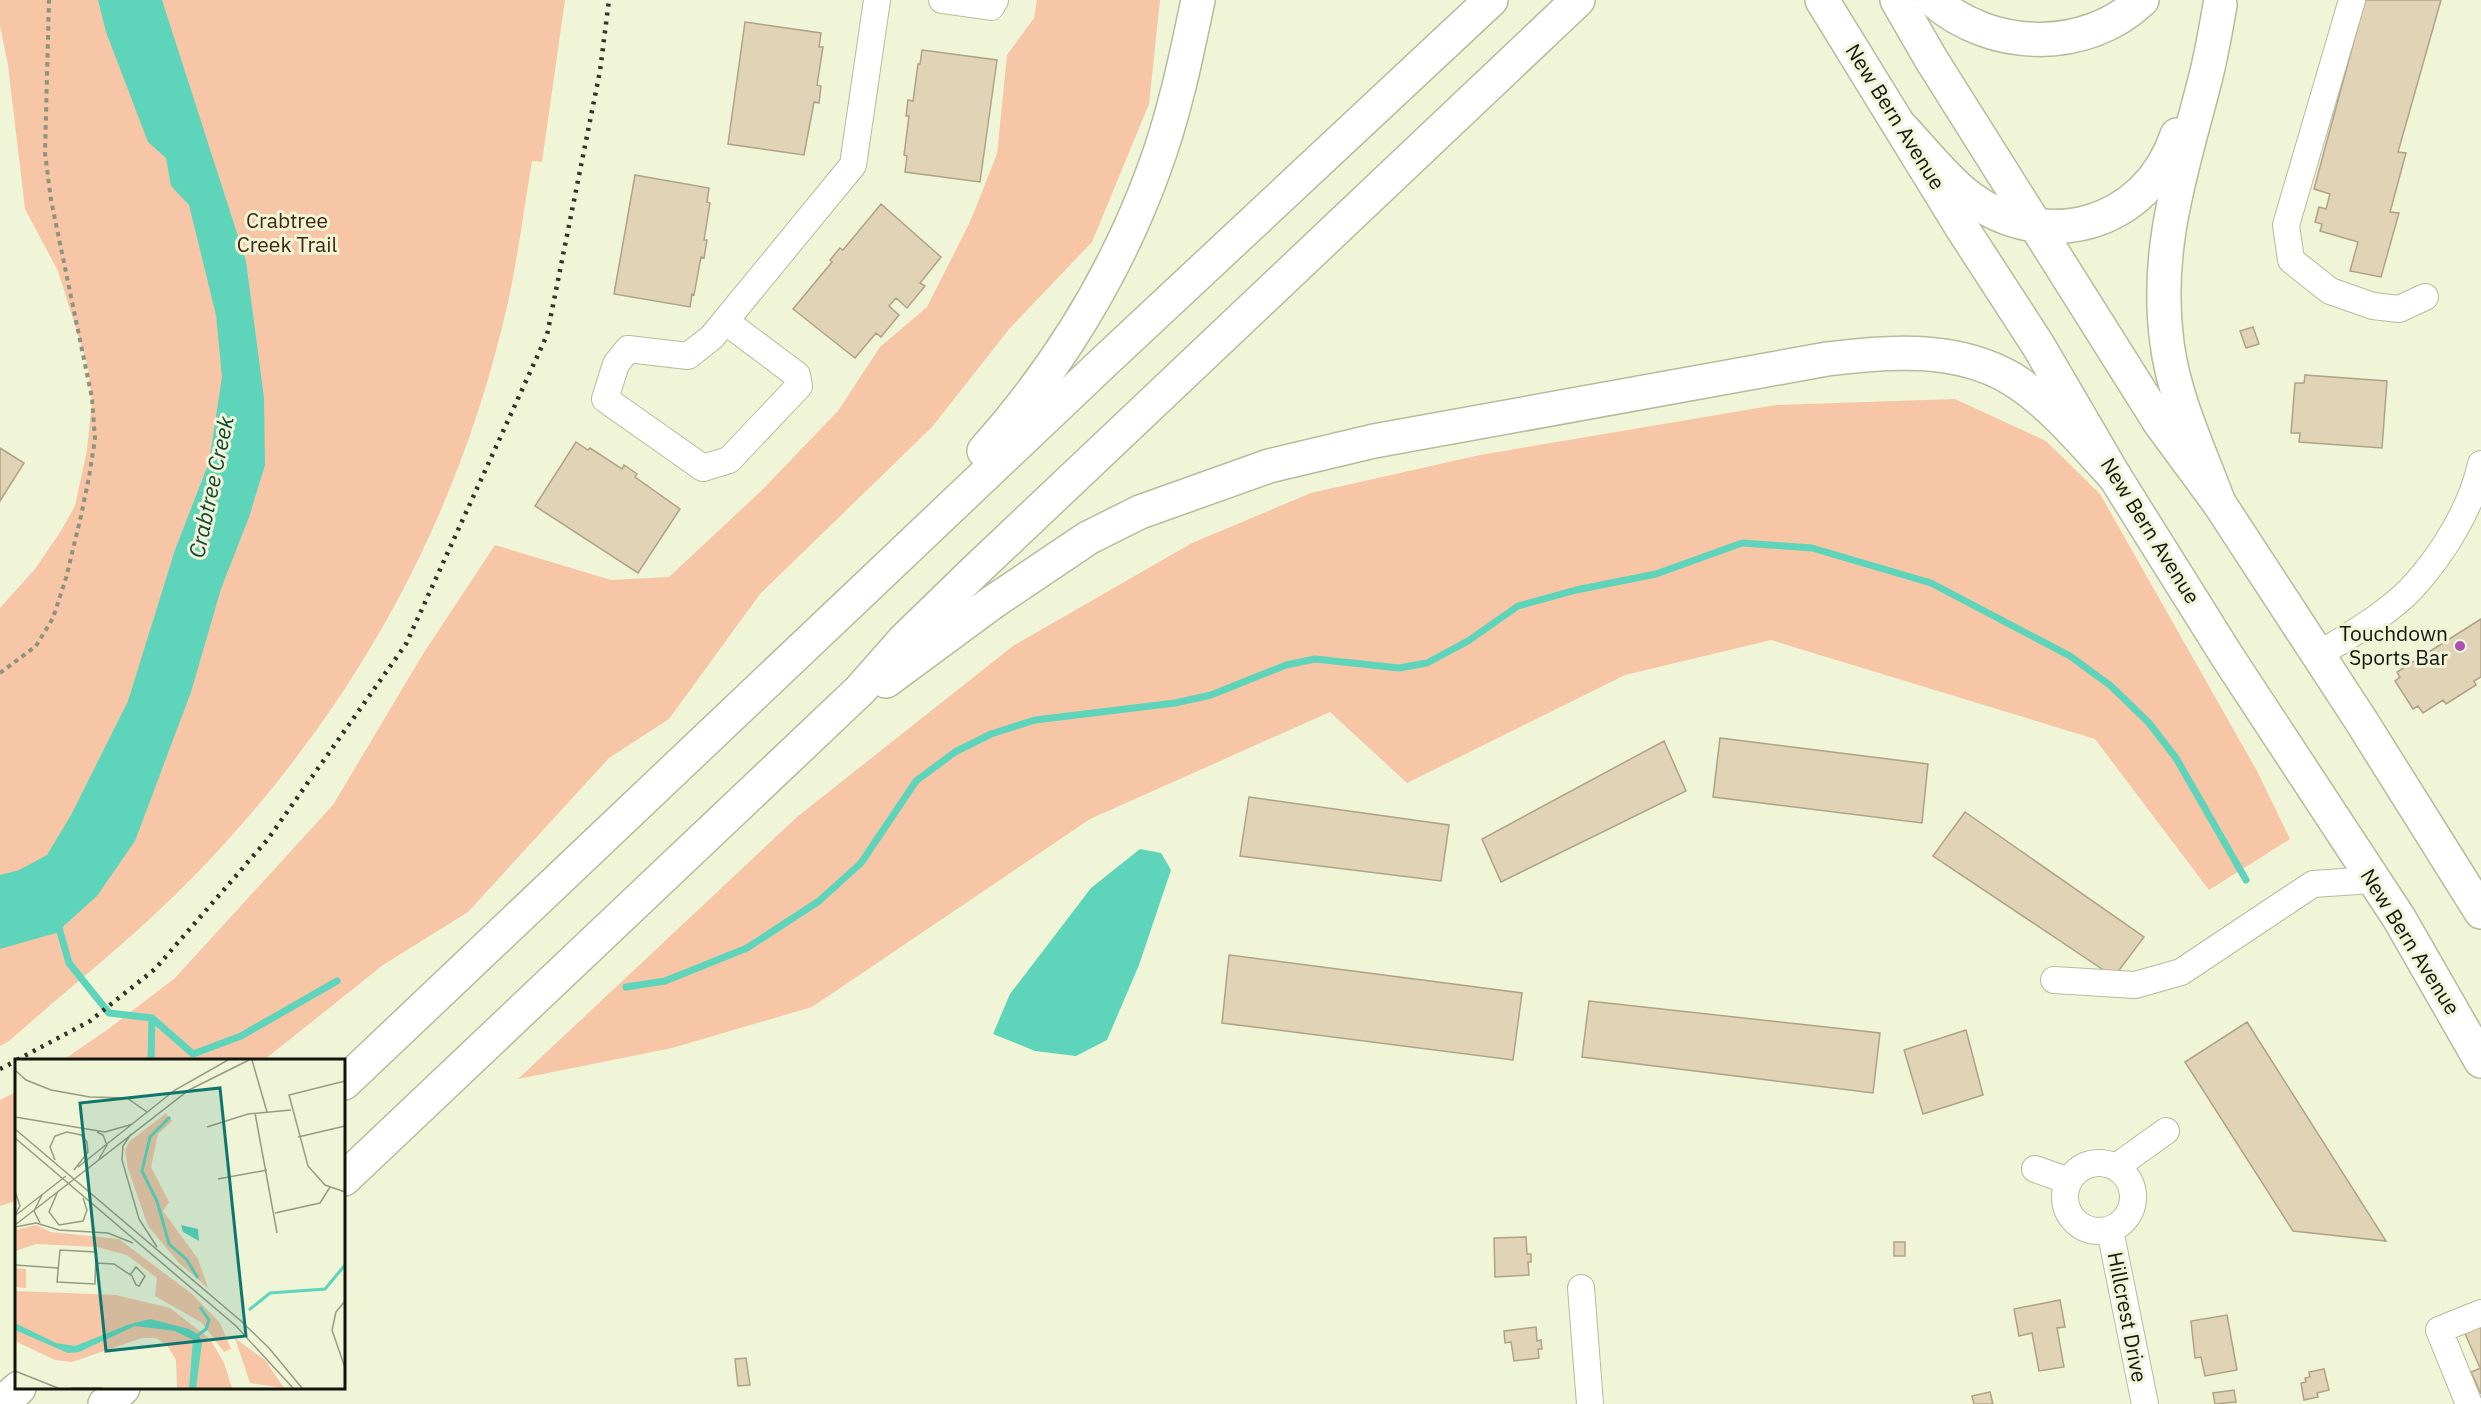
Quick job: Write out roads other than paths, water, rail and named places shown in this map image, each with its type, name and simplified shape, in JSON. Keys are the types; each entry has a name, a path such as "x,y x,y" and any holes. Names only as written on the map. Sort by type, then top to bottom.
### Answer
{"main road":[{"path":"842,612 1018,412 1068,343 1112,265 1153,171 1181,82 1198,0"},
{"path":"345,1082 1105,361 1491,0"},
{"path":"345,1178 860,690 905,639 960,586 1578,0"},
{"name":"New Bern Avenue","path":"1822,0 1964,231 2038,345 2115,477 2234,666 2399,918 2481,1060"},
{"path":"1897,0 1931,59 2160,423 2219,503 2481,912"},
{"path":"1933,0 1962,22 1985,32 2011,38 2042,39 2088,32 2127,14 2142,0"},
{"path":"1902,128 1967,196 2007,217 2037,226 2070,225 2114,213 2135,200 2148,187 2173,147 2221,2"},
{"path":"2219,503 2177,387 2167,344 2164,295 2169,219 2207,73 2221,2"},
{"path":"800,745 993,602 1088,538 1140,512 1269,466 1374,441 1827,359 1873,353 1912,353 1947,356 1987,368 2012,379 2063,423 2115,477"},
{"path":"1,1404 18,1389"},
{"path":"105,1404 122,1389"}],"street":[{"path":"725,321 797,375 799,386 729,460 703,468 606,399 616,364 628,349 688,356 712,337 725,321 853,165 877,0"},
{"path":"942,0 992,7 995,0"},
{"path":"2352,0 2286,225 2291,260 2330,291 2373,306 2400,309 2425,297"},
{"path":"2318,655 2370,621 2411,588 2441,550 2463,515 2481,464"},
{"path":"2054,980 2135,985 2181,972 2313,884 2372,880"},
{"path":"2116,1167 2166,1131"},
{"path":"2106,1163 2116,1167 2131,1183 2134,1194 2133,1205 2128,1216 2110,1230 2087,1229 2077,1223 2065,1203 2069,1181 2084,1165 2106,1163"},
{"path":"2036,1169 2069,1181"},
{"name":"Hillcrest Drive","path":"2110,1230 2145,1404"},
{"path":"1581,1288 1590,1404"},
{"path":"2469,1404 2439,1330 2481,1313"}],"water":[{"name":"Crabtree Creek","path":"98,0 162,0 246,261 264,398 265,465 249,517 221,589 191,692 135,841 97,896 56,933 0,949 0,875 19,870 47,855 71,815 128,701 175,550 209,462 222,377 216,315 189,205 171,186 166,158 148,142 106,32"},
{"path":"1140,849 1161,853 1171,870 1139,965 1107,1040 1076,1056 1035,1051 993,1034 1010,994 1091,888"}],"waterway":[{"path":"626,987 665,981 747,948 819,901 861,863 916,781 955,752 991,734 1035,720 1175,703 1211,695 1286,665 1315,659 1399,668 1427,663 1468,641 1518,606 1576,590 1656,574 1742,543 1812,548 1931,583 2070,656 2111,686 2149,723 2176,758 2246,880"},
{"path":"57,921 69,963 109,1013 152,1018 193,1054 241,1036 337,981"},
{"path":"151,1059 152,1018"}],"railway":[{"path":"19,1059 90,1021 155,969 268,839 406,644 547,335 600,71 609,0"},
{"path":"0,1069 15,1062"}],"place":[{"name":"Touchdown Sports Bar","path":"2460,646"}],"park label":[{"name":"Crabtree Creek Trail","path":"287,233"}]}
